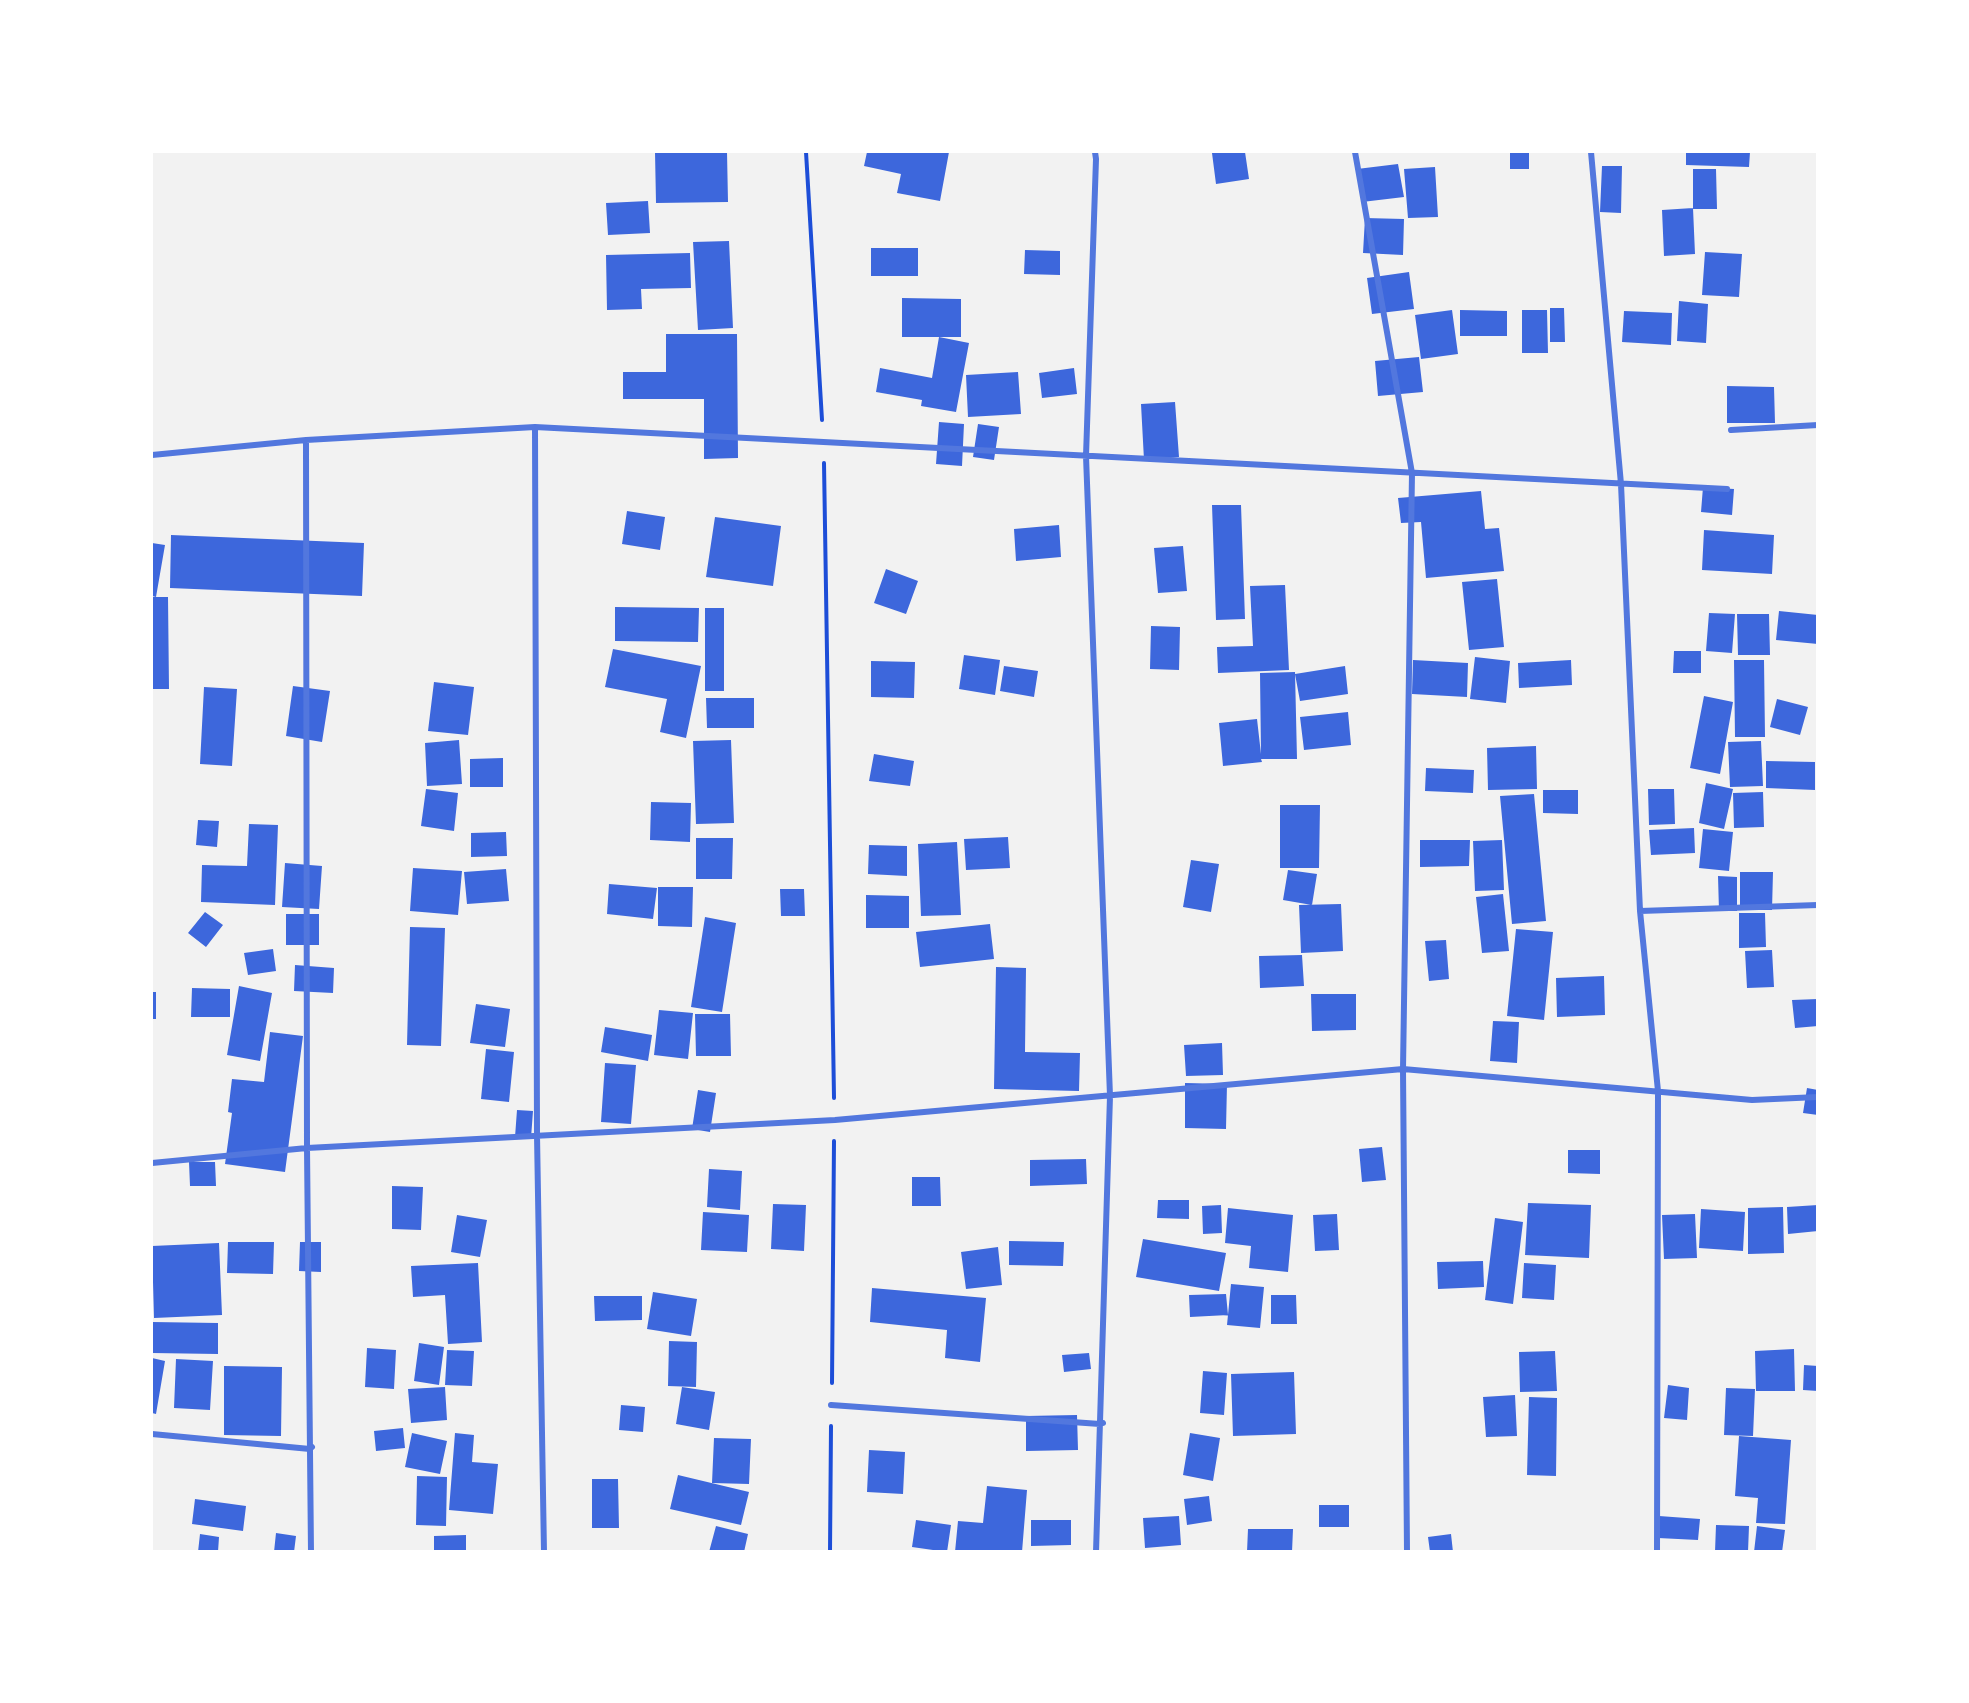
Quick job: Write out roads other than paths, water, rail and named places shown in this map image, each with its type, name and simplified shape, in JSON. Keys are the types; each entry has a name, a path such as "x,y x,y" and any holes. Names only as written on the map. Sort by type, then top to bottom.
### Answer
{"street":[{"path":"1095,152 1086,456 1110,1096 1102,1423 1096,1551"},
{"path":"1355,152 1412,473 1403,1070 1407,1551"},
{"path":"1591,152 1621,484 1640,911 1658,1091 1657,1551"},
{"path":"1731,430 1818,425"},
{"path":"536,427 537,1135 544,1551"},
{"path":"152,455 306,440 536,427 1727,489"},
{"path":"306,440 307,1148 311,1551"},
{"path":"1640,911 1818,905"},
{"path":"152,1163 307,1148 835,1120 1403,1070 1752,1100 1818,1097"},
{"path":"831,1405 1102,1423"},
{"path":"152,1434 311,1448"}]}
